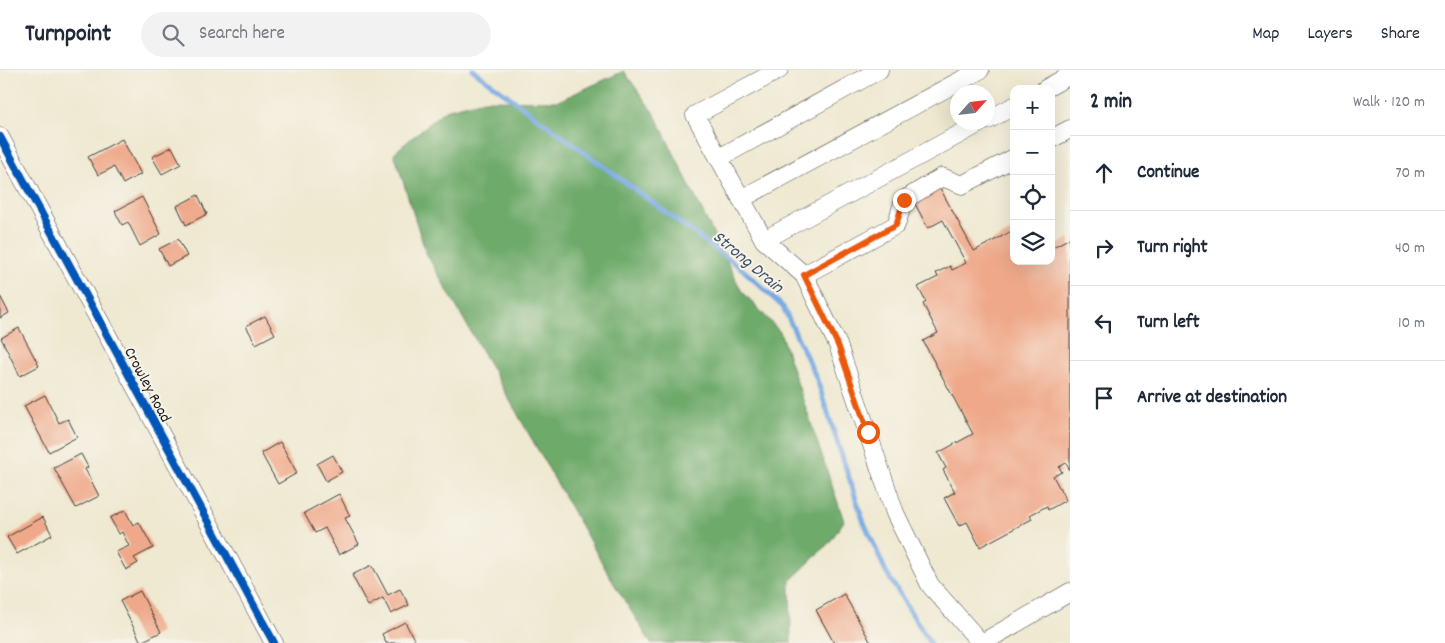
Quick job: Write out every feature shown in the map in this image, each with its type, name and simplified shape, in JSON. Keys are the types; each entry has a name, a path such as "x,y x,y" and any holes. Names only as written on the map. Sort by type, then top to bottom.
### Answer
{"street":[{"path":"779,70 695,115 764,240 804,275 838,345 895,513 930,585 982,643 1070,592"},
{"path":"719,158 879,70"},
{"path":"742,199 980,70"},
{"path":"1052,85 1070,75"},
{"path":"995,116 1010,108"},
{"path":"1055,136 1070,129"},
{"path":"764,240 967,130"},
{"name":"Crowley Road","path":"0,137 274,643"},
{"path":"804,275 896,225 904,200 942,177 962,185 1010,160"}],"green space":[{"path":"624,71 655,115 741,290 780,332 844,521 829,543 790,581 791,643 651,643 613,582 426,253 394,153 445,110 484,100 558,101"}],"building":[{"path":"122,139 141,174 123,184 114,167 98,175 88,157"},
{"path":"172,147 181,164 162,174 152,157"},
{"path":"940,188 974,251 1010,232 1010,265 1055,265 1055,246 1070,238 1070,471 1066,463 1059,467 1062,472 1053,476 1066,500 1048,510 1047,506 1030,515 1032,519 980,547 967,522 959,526 944,498 955,492 943,470 946,468 938,453 973,434 923,341 938,333 923,304 926,302 918,287 938,277 936,273 950,266 952,270 966,263 943,220 928,228 914,202"},
{"path":"198,195 207,214 186,225 177,206"},
{"path":"142,197 161,234 140,246 128,222 122,225 115,211"},
{"path":"178,239 187,256 168,266 159,249"},
{"path":"0,296 9,313 0,318"},
{"path":"265,316 275,334 256,344 246,326"},
{"path":"19,328 39,366 20,376 1,338"},
{"path":"45,395 59,423 68,419 77,437 49,452 24,406"},
{"path":"280,442 297,473 278,484 261,453"},
{"path":"81,454 88,467 85,469 99,496 76,508 54,468"},
{"path":"333,455 342,472 326,481 317,464"},
{"path":"339,494 350,516 345,518 359,544 339,555 325,528 315,533 304,513"},
{"path":"125,510 133,525 139,522 153,548 134,558 138,563 126,570 116,552 129,546 122,532 119,534 110,518"},
{"path":"43,517 52,535 17,554 7,537"},
{"path":"372,565 388,595 400,589 409,605 391,614 383,598 368,606 352,575"},
{"path":"140,591 161,632 141,642 120,601"},
{"path":"844,594 871,643 834,643 816,610"},
{"path":"405,622 416,643 386,643 382,634"}],"waterway":[{"name":"Strong Drain","path":"473,70 741,268 783,307 816,377 863,520 887,574 930,643"}],"cycle path":[{"path":"0,137 274,643"}],"route":[{"path":"868,432 838,345 804,275 896,225 904,200"}]}
